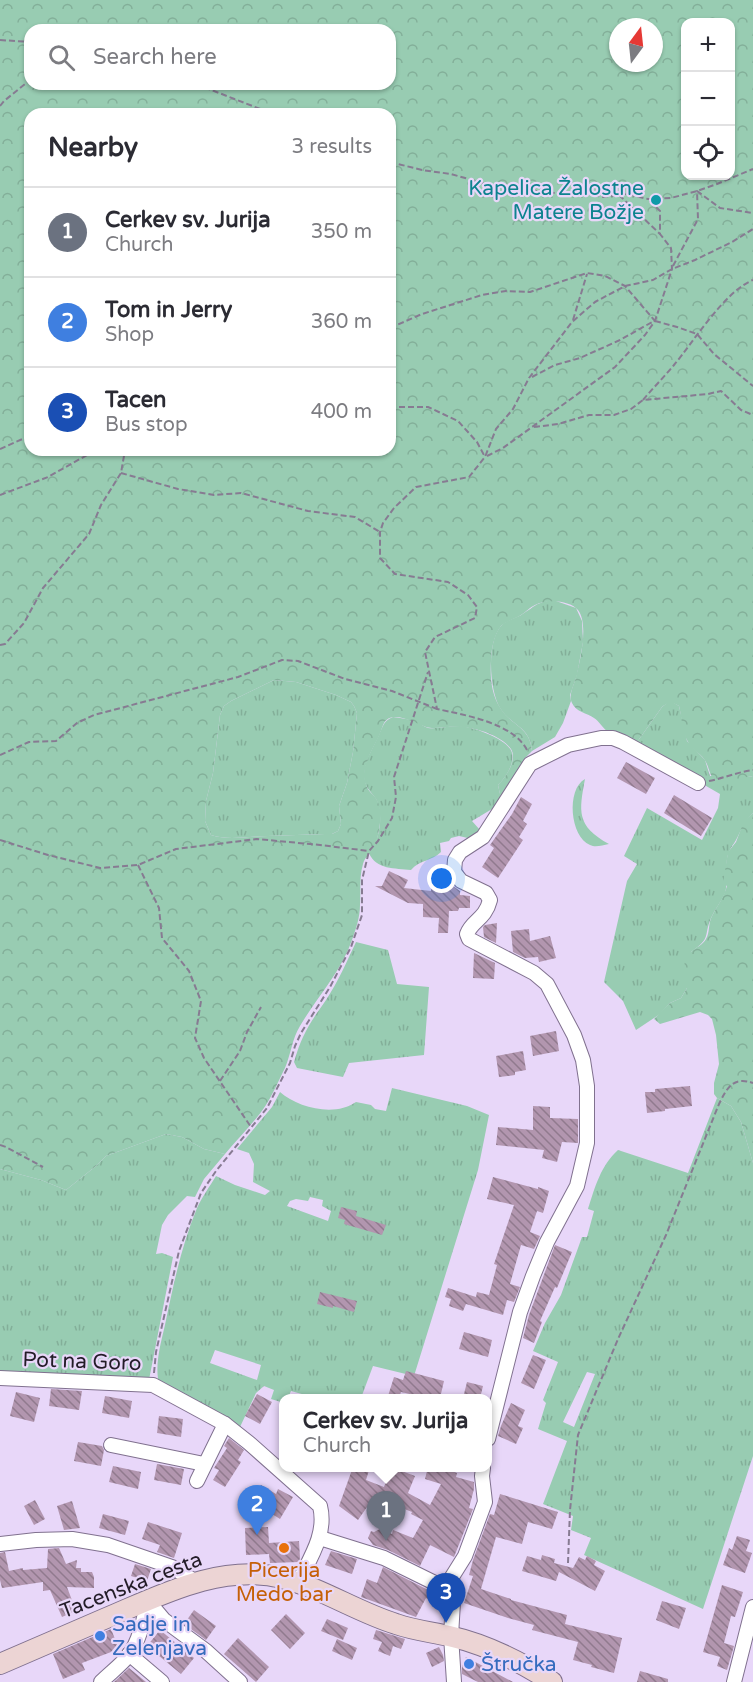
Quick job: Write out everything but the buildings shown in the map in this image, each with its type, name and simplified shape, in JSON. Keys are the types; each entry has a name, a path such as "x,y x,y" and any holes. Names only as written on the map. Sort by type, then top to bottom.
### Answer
{"main road":[{"name":"Tacenska cesta","path":"0,1664 196,1582 220,1576 246,1574 281,1578 298,1583 396,1624 450,1636 498,1653 530,1668 552,1682"}],"street":[{"path":"492,1423 520,1312 547,1242 578,1186 587,1143 587,1086 583,1060 574,1035 547,984 534,973 469,939 467,934 469,928 483,916 490,900 486,893 461,881 454,872 455,860 460,852 483,837 530,764 568,745 601,738 613,738 698,783"},
{"name":"Pot na Goro","path":"0,1378 153,1385 225,1424 279,1471"},
{"path":"197,1481 225,1424"},
{"path":"111,1445 204,1464"},
{"name":"Pot na Goro","path":"281,1472 320,1506 323,1518 320,1538 298,1583"},
{"path":"445,1588 465,1556 485,1502 482,1472"},
{"path":"320,1538 384,1558 445,1588 453,1602 450,1636 454,1682"},
{"path":"0,1544 72,1539 108,1545 172,1567 196,1582"},
{"path":"101,1682 129,1654 144,1619 148,1601"},
{"path":"148,1601 164,1620 206,1651 240,1682"},
{"path":"734,1682 753,1607"},
{"path":"129,1654 162,1682"}],"path":[{"path":"0,40 24,42"},
{"path":"0,106 24,85"},
{"path":"211,90 258,108"},
{"path":"396,164 451,174 493,186 555,193 580,192 602,197 627,194 648,199 671,198 697,191 753,169"},
{"path":"697,191 720,208 753,213"},
{"path":"486,457 503,448 615,367 645,335 654,321 672,269 698,219 697,191"},
{"path":"619,195 660,234 671,248 672,269"},
{"path":"648,199 660,211 660,234"},
{"path":"437,709 425,652 435,637 475,618 477,607 468,595 447,582 395,574 380,558 380,532 383,524 394,508 416,487 469,477 486,457 496,429 513,409 529,378 572,322 595,302 625,286 653,280 732,242 753,229"},
{"path":"572,322 587,273"},
{"path":"396,325 482,294 506,291 531,292 587,273 605,276 625,286 654,321 697,334 714,354 753,386"},
{"path":"531,428 558,424 589,415 614,415 631,409 643,400 674,365 697,334 743,284 753,280"},
{"path":"529,378 555,365 580,358 620,340 654,321"},
{"path":"643,400 721,391 741,410 753,415"},
{"path":"396,407 428,407 458,422 477,442 486,457"},
{"path":"0,449 24,438"},
{"path":"0,495 48,477 85,456"},
{"path":"1,646 24,623 43,588 89,534 101,505 120,473 124,456"},
{"path":"120,473 178,489 214,495 241,493 308,511 355,518 380,532"},
{"path":"0,755 29,742 56,741 77,723 94,715 238,677 282,660 298,662 345,679 392,691 437,709 499,726 523,742 530,764"},
{"path":"153,1385 156,1352 179,1251 201,1193 267,1108 290,1063 301,1033 330,987 351,947 362,915 362,880 369,851 392,818 396,797 394,777 429,670"},
{"path":"698,783 753,770"},
{"path":"0,840 100,868 138,865 176,849 257,839 369,851"},
{"path":"138,865 159,908 162,938 189,971 201,1001 195,1038 204,1058 251,1127"},
{"path":"220,1081 240,1051 247,1032 261,1007"},
{"path":"568,1563 570,1510 578,1436 618,1339 666,1235 726,1089 744,1080 753,1083"},
{"path":"0,1145 43,1167"}],"green space":[{"path":"0,0 753,0 753,777 745,777 730,783 714,780 704,759 688,742 679,706 674,704 668,703 662,707 635,745 610,733 596,719 576,708 571,697 583,643 581,616 578,610 564,602 546,602 533,606 501,626 492,647 491,673 495,698 506,715 528,737 532,751 525,758 502,803 498,785 512,763 513,753 502,740 475,729 430,728 398,717 392,717 384,723 365,767 365,780 368,789 378,803 381,820 376,844 362,869 359,914 352,940 335,974 297,1031 285,1068 269,1101 257,1118 225,1154 204,1149 182,1137 166,1134 106,1156 66,1190 41,1180 0,1169","holes":["274,680 296,682 336,695 351,702 354,706 357,713 353,752 347,783 339,806 341,824 338,831 332,834 239,838 211,835 205,821 206,801 213,773 220,715 224,706 231,701"]},
{"path":"556,601 576,608 582,621 583,642 577,675 570,695 571,701 563,723 555,737 532,751 528,736 505,714 496,700 492,677 492,652 494,640 503,624 538,604"},
{"path":"274,680 296,682 336,695 351,702 354,706 357,713 353,752 347,783 339,806 341,824 338,831 332,834 232,838 211,835 205,821 206,801 213,773 220,715 224,706 231,701"},
{"path":"667,703 679,706 687,741 705,760 710,776 753,777 753,813 745,822 730,850 725,893 711,918 706,936 702,943 691,952 687,988 681,998 670,1003 660,1014 636,1030 623,1001 604,982 627,881 637,864 624,856 647,808 702,840 718,808 720,794 635,745"},
{"path":"393,717 416,721 428,728 460,726 481,731 504,743 513,757 509,770 498,785 502,803 472,821 480,830 472,839 459,836 440,843 441,852 411,870 376,863 369,853 378,834 380,812 376,799 365,782 364,770 383,726"},
{"path":"585,779 582,817 590,831 609,844 592,846 578,833 573,802 579,784"},
{"path":"753,813 753,1163 741,1122 731,1106 714,1094 714,1083 719,1064 712,1019 700,1012 660,1024 654,1019 670,1003 681,998 687,988 684,965 691,952 707,937 711,919 727,886 723,883 728,852 736,842 744,821"},
{"path":"356,942 388,950 397,984 429,987 424,1055 349,1063 343,1077 297,1068 294,1062 303,1036 334,986"},
{"path":"392,1088 467,1106 489,1115 478,1170 414,1376 373,1366 362,1394 302,1394 291,1391 290,1394 279,1394 279,1401 271,1399 274,1390 264,1386 256,1393 240,1427 159,1384 157,1368 161,1344 179,1263 197,1208 216,1176 265,1195 270,1191 253,1182 254,1164 249,1153 237,1149 272,1107 280,1092 288,1098 317,1109 338,1109 356,1102 371,1105 375,1109 386,1111","holes":["310,1197 323,1200 322,1206 331,1211 328,1221 287,1206 290,1201 296,1199 308,1201","215,1350 261,1365 257,1380 210,1363"]},
{"path":"717,1098 731,1106 741,1122 753,1163 753,1456 703,1609 584,1555 591,1538 571,1530 573,1516 543,1504 567,1441 538,1429 546,1403 543,1400 558,1362 533,1351 561,1295 582,1237 587,1237 594,1211 588,1209 599,1177 612,1156 618,1150 688,1173","holes":["587,1372 595,1374 574,1427 563,1422"]},
{"path":"166,1134 182,1137 204,1149 225,1154 204,1179 195,1197 187,1196 168,1215 162,1225 156,1254 162,1253 173,1257 148,1385 0,1377 0,1169 41,1180 66,1190 106,1156"}],"place":[{"name":"Kapelica Žalostne Matere Božje","path":"656,200"},
{"name":"Tom in Jerry","path":"257,1535"},
{"name":"Cerkev sv. Jurija","path":"386,1541"},
{"name":"Picerija Medo bar","path":"284,1548"},
{"name":"Tacen","path":"446,1623"},
{"name":"Sadje in Zelenjava","path":"100,1636"},
{"name":"Štručka","path":"469,1664"}]}
